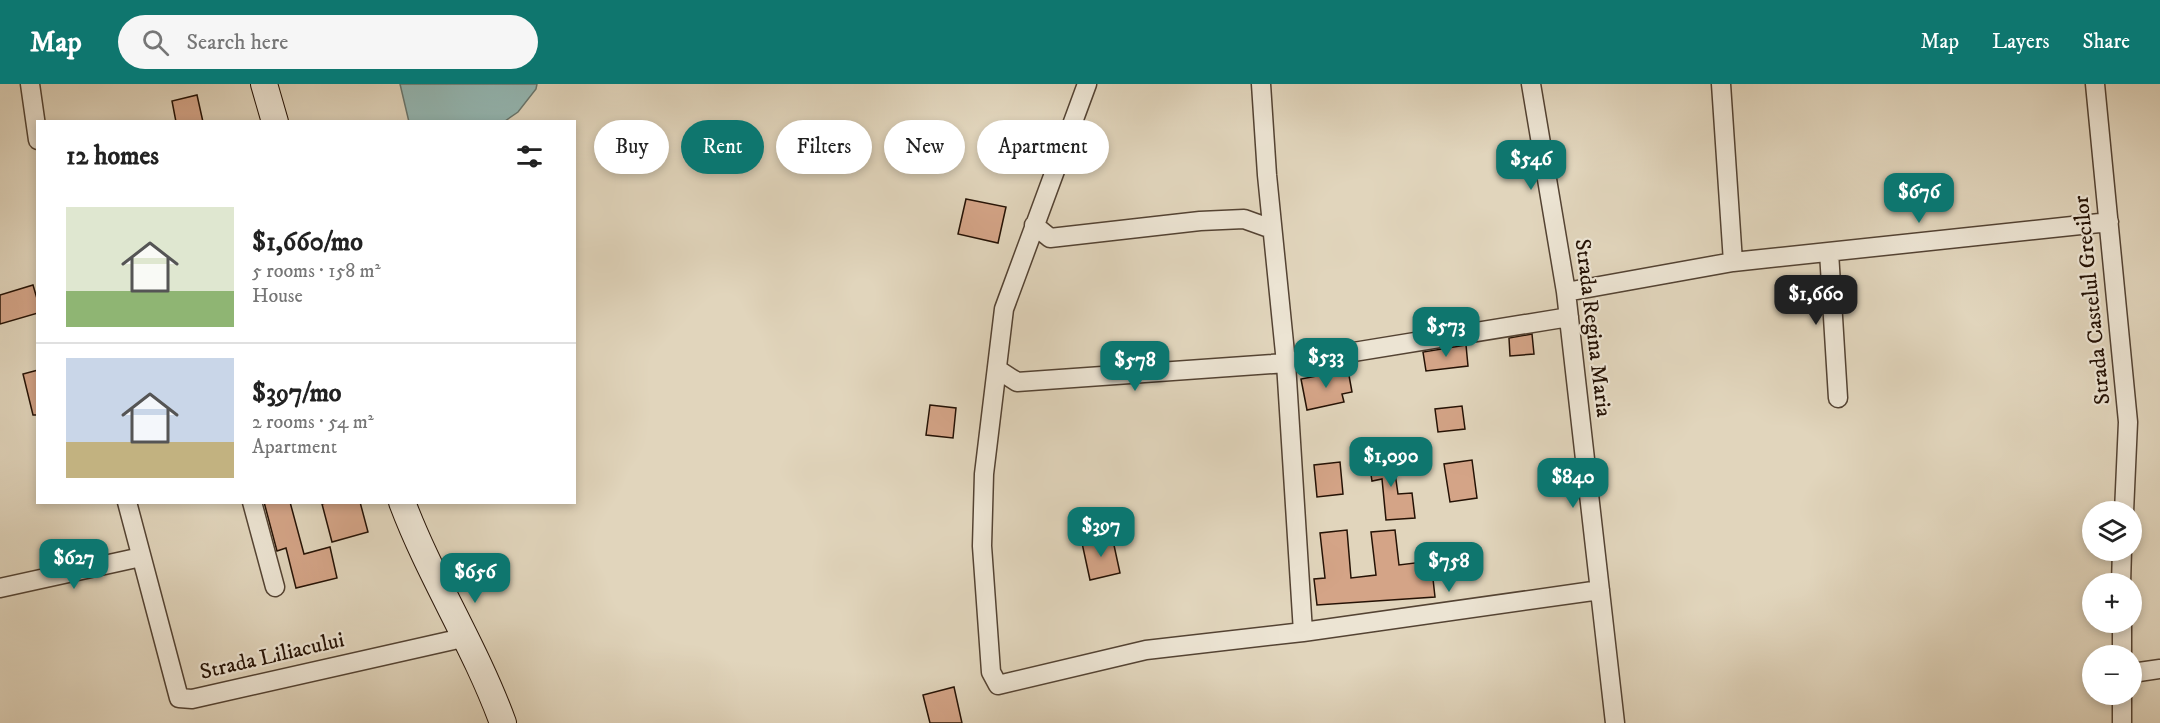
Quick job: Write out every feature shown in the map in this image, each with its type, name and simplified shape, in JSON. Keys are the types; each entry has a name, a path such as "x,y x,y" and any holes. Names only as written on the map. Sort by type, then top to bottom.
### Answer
{"street":[{"path":"30,84 36,126"},
{"path":"264,84 274,120"},
{"path":"1087,84 1004,309 984,474 982,546 991,672 998,686 1146,650 1303,632 1600,590"},
{"path":"1261,84 1272,229 1286,363 1303,632"},
{"name":"Strada Regina Maria","path":"1532,84 1566,292 1615,723"},
{"path":"1721,84 1733,262"},
{"name":"Strada Castelul Grecilor","path":"2095,84 2128,422 2124,501"},
{"path":"1034,225 1050,238 1200,221 1244,219 1272,229"},
{"path":"1566,292 1733,262 2109,222"},
{"path":"1829,252 1838,398"},
{"path":"997,369 1017,382 1286,363 1569,317"},
{"name":"Strada Liliacului","path":"128,504 178,698 192,699 467,637"},
{"path":"253,504 275,587"},
{"path":"403,504 410,524 467,637 503,723"},
{"path":"0,588 141,557"},
{"path":"2142,672 2160,669"},
{"path":"2122,705 2122,723"}],"water":[{"path":"400,84 537,84 536,89 518,112 506,120 409,120"}],"building":[{"path":"197,95 203,120 176,120 172,101"},
{"path":"966,199 1006,207 998,243 958,234"},
{"path":"33,285 36,295 36,314 0,324 0,295"},
{"path":"1532,334 1534,354 1510,356 1509,338"},
{"path":"1466,345 1468,366 1426,371 1423,352"},
{"path":"1348,370 1352,392 1342,394 1344,402 1307,410 1301,379"},
{"path":"36,371 36,415 33,415 23,374"},
{"path":"930,405 956,408 953,438 926,435"},
{"path":"1462,406 1465,429 1438,432 1435,409"},
{"path":"1392,452 1398,494 1412,493 1415,518 1386,520 1382,479 1372,481 1368,455"},
{"path":"1472,460 1477,498 1450,502 1444,464"},
{"path":"1340,462 1343,494 1317,497 1314,465"},
{"path":"265,504 291,504 304,554 330,547 337,578 296,588 286,548 277,551"},
{"path":"322,504 361,504 368,532 332,542"},
{"path":"1347,530 1351,578 1376,575 1371,532 1395,530 1399,565 1431,561 1435,597 1317,605 1314,579 1325,578 1320,533"},
{"path":"1112,536 1120,573 1090,580 1082,543"},
{"path":"954,687 962,723 930,723 923,695"}]}
